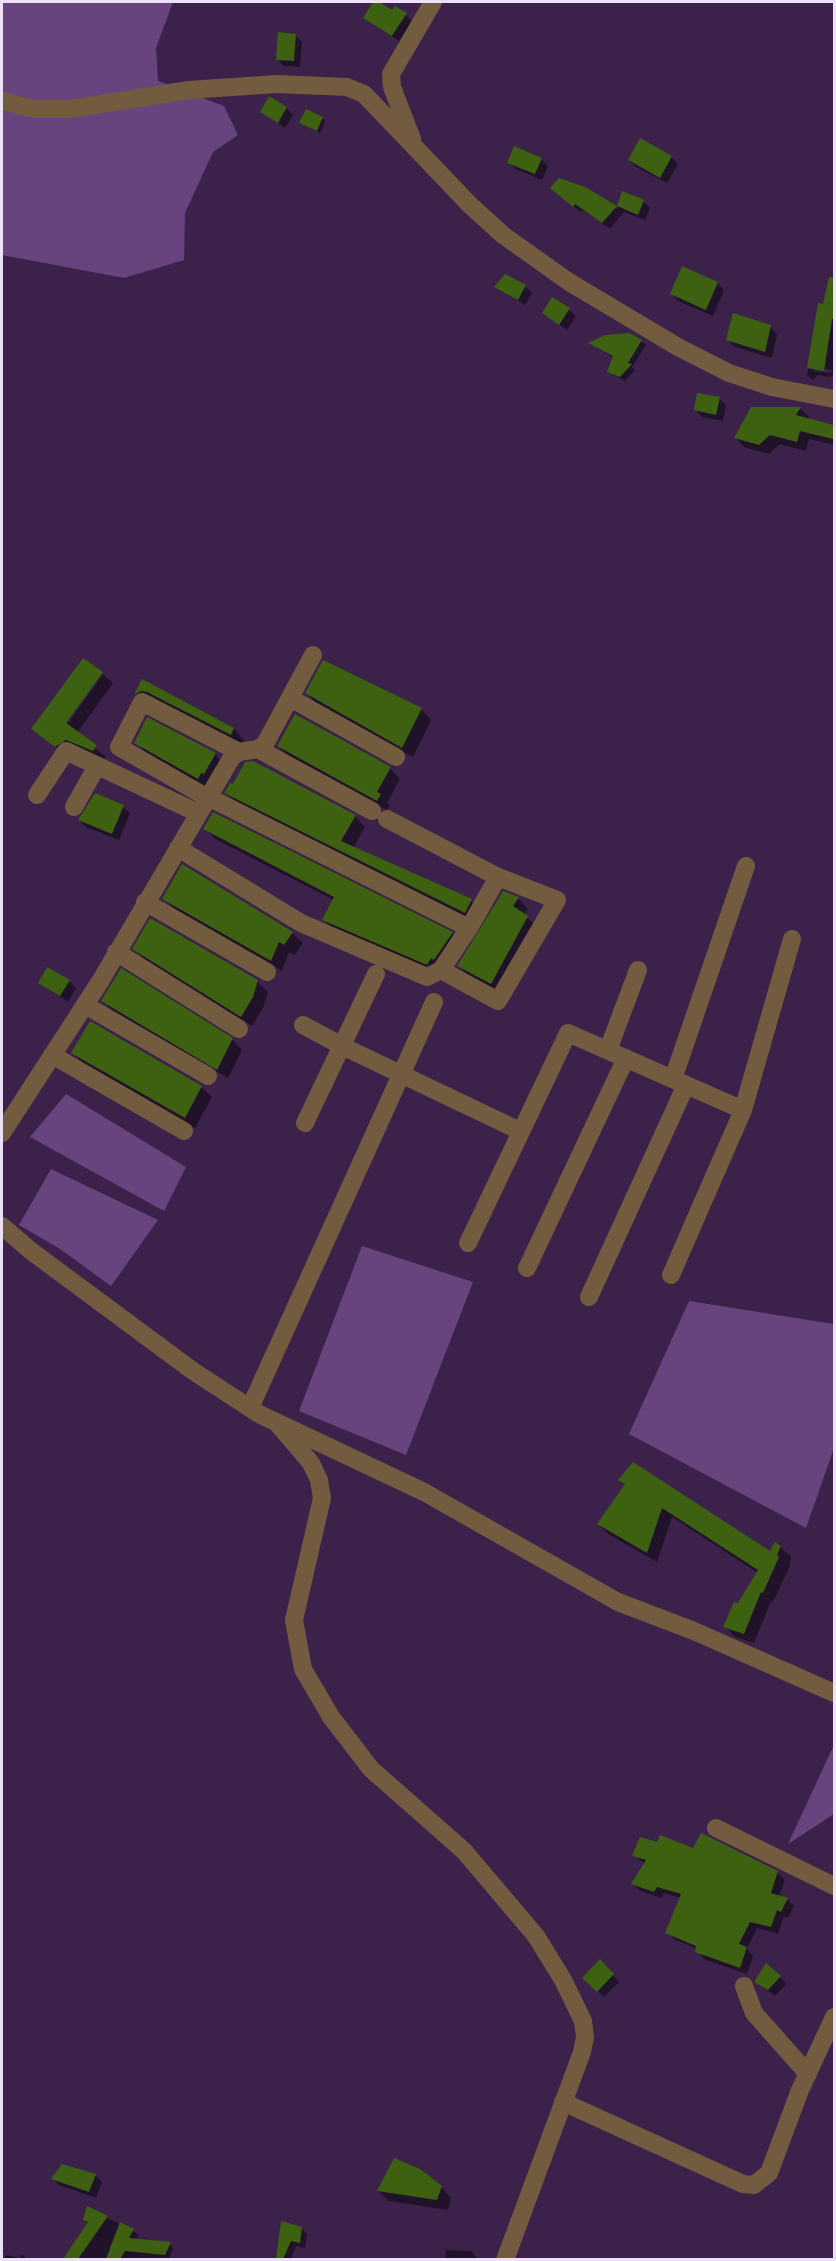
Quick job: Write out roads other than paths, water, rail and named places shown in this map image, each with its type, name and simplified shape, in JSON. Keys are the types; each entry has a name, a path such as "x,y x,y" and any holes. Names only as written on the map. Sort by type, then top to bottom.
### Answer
{"street":[{"path":"413,143 392,87 391,74 433,2"},
{"path":"2,101 34,109 70,109 189,90 277,84 347,87 364,94 470,205 503,235 569,282 678,347 729,373 772,387 834,399"},
{"path":"2,1133 85,1005 198,813 205,795 232,757 239,752 258,749 265,744 313,655"},
{"path":"290,698 396,757"},
{"path":"239,752 142,702 119,747 205,795 469,928"},
{"path":"258,749 498,877 556,900 498,1001 441,970"},
{"path":"37,795 66,751 198,813"},
{"path":"74,807 97,766"},
{"path":"178,848 301,923 427,976 441,970 469,928 498,877"},
{"path":"589,1297 680,1082 746,866"},
{"path":"145,902 267,972"},
{"path":"671,1275 743,1110 792,939"},
{"path":"116,952 239,1029"},
{"path":"608,1050 638,970"},
{"path":"305,1123 375,974"},
{"path":"250,1408 434,1002"},
{"path":"85,1005 208,1076"},
{"path":"303,1025 520,1131"},
{"path":"468,1243 568,1033 743,1110"},
{"path":"52,1055 184,1131"},
{"path":"527,1268 626,1058"},
{"path":"2,1226 31,1251 193,1371 250,1408 424,1492 618,1602 694,1631 834,1693"},
{"path":"276,1422 311,1463 319,1480 322,1498 294,1620 303,1669 330,1718 371,1769 464,1851 536,1936 563,1980 583,2021 585,2037 582,2052 505,2259"},
{"path":"716,1828 834,1886"},
{"path":"744,1986 754,2013 808,2074"},
{"path":"563,2102 743,2184 754,2185 769,2173 808,2074 834,2017"}]}
